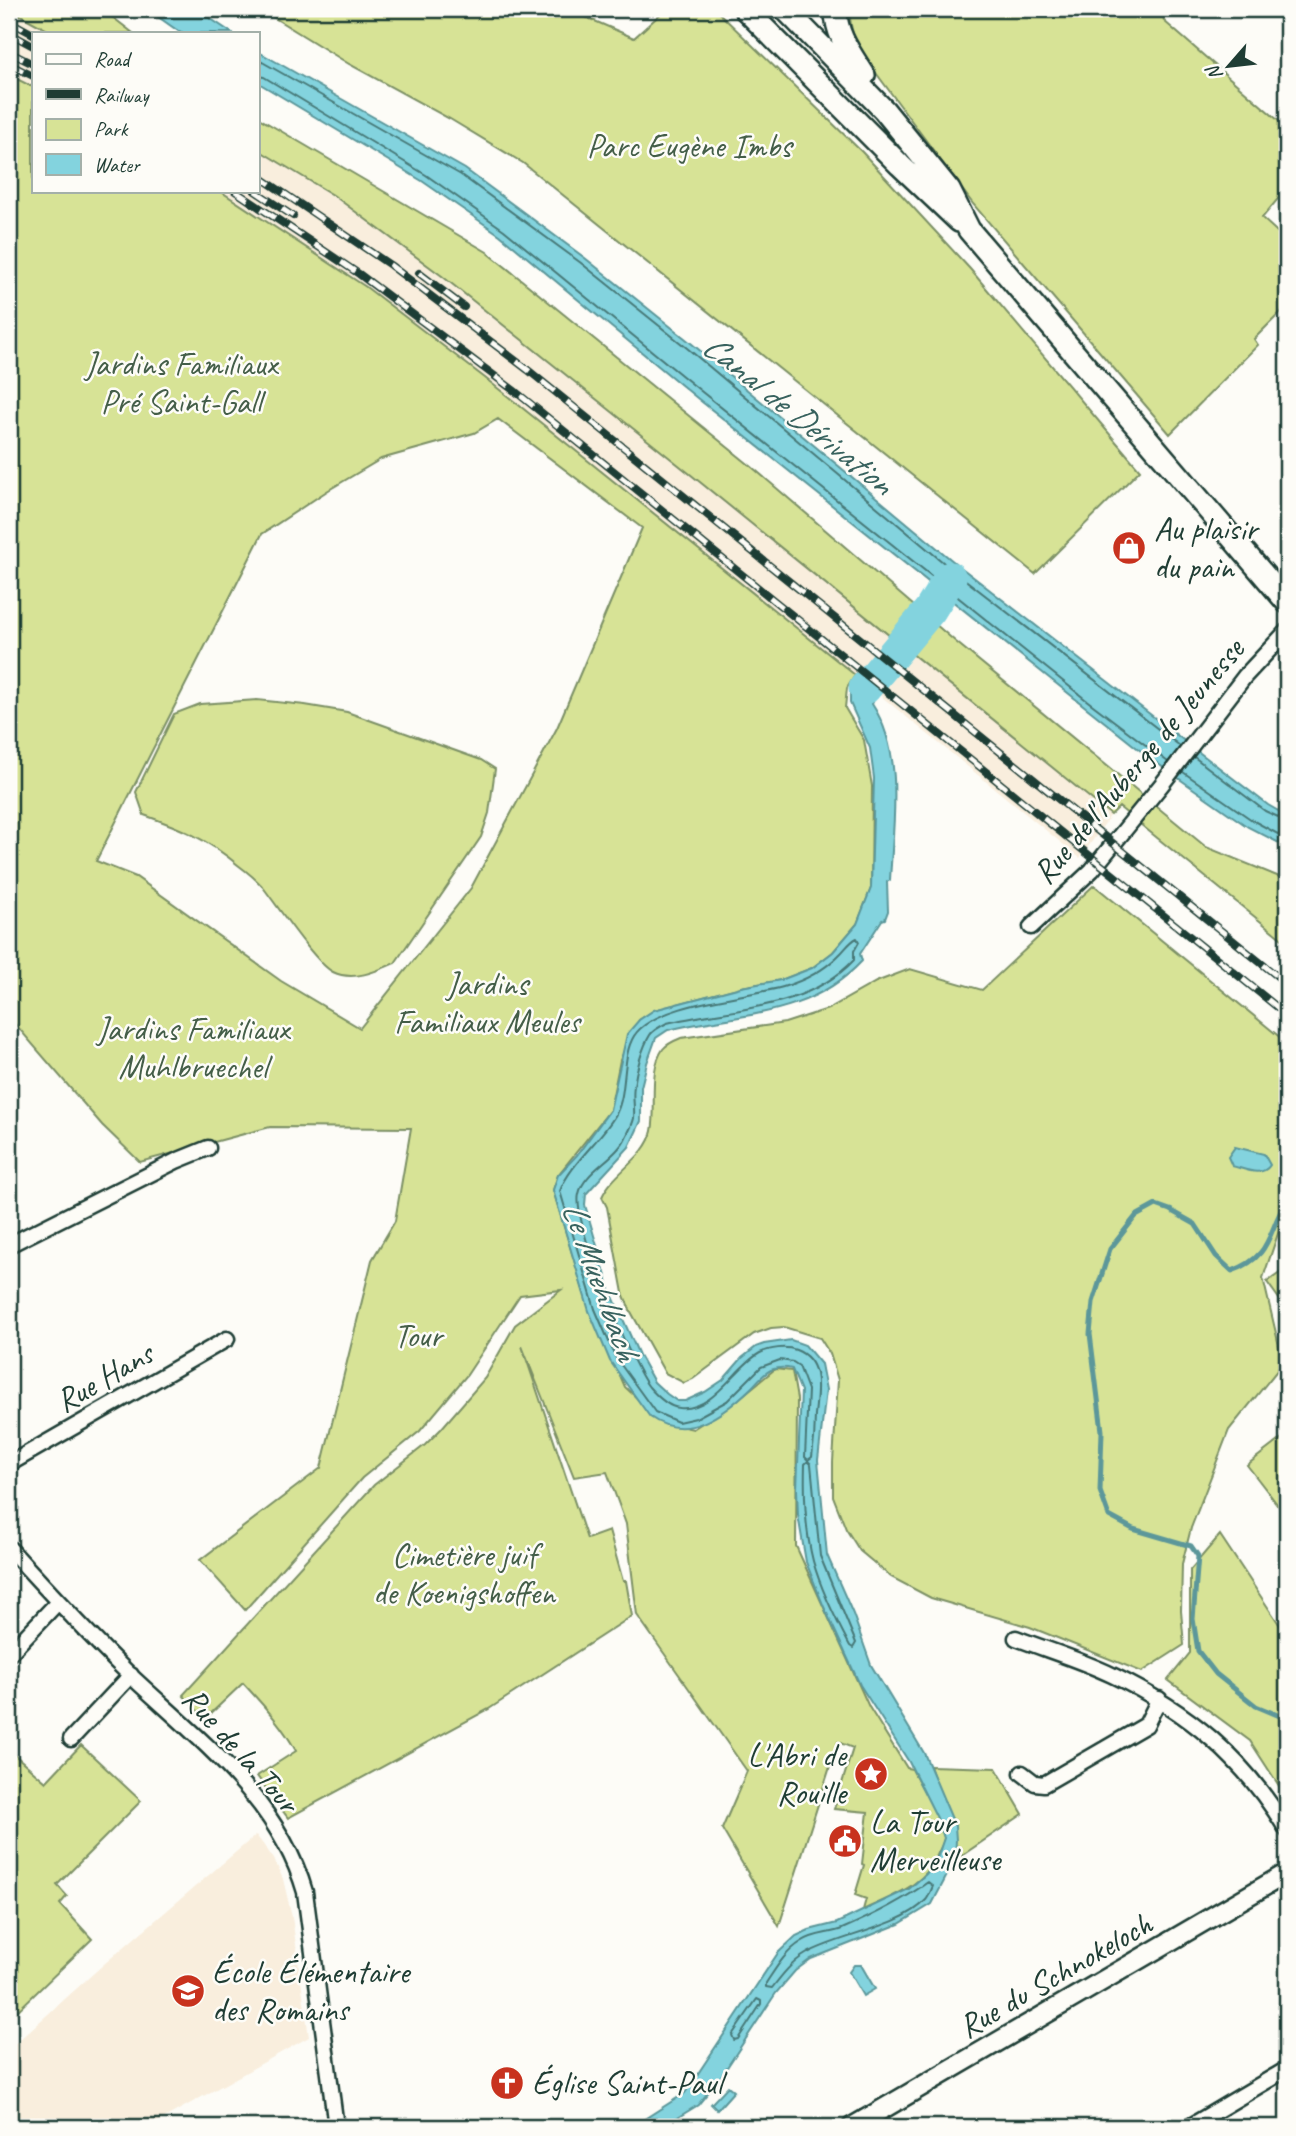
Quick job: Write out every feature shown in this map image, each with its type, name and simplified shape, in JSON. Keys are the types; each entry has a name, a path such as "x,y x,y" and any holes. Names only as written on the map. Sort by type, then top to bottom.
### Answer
{"main road":[{"path":"836,9 843,41 884,110 949,190 969,230"},
{"path":"777,16 884,110"},
{"path":"777,16 901,165 969,230 1287,602"}],"street":[{"name":"Rue de l'Auberge de Jeunesse","path":"1031,927 1092,870 1245,676 1287,631"},
{"path":"9,1245 176,1161 208,1148"},
{"name":"Rue Hans","path":"9,1464 227,1339"},
{"name":"Rue de la Tour","path":"9,1548 58,1602 235,1774 274,1822 289,1849 305,1892 336,2127"},
{"path":"9,1654 58,1602"},
{"path":"1016,1638 1110,1674 1159,1699 1196,1724 1234,1759 1276,1811 1287,1830"},
{"path":"71,1739 131,1675"},
{"path":"1022,1773 1035,1783 1044,1784 1146,1725 1159,1699"},
{"name":"Rue du Schnokeloch","path":"852,2127 1287,1873"},
{"path":"1189,2127 1287,2070"}],"shaded area":[{"path":"9,11 51,32 32,32 32,86 9,75"},
{"path":"259,150 333,195 442,276 1111,815 1080,858 855,675 485,378 221,192 259,192"},
{"name":"École Élémentaire des Romains","path":"256,1835 274,1859 283,1879 292,1917 309,2037 148,2127 9,2127 9,2049"}],"green space":[{"path":"9,9 102,9 132,32 51,32"},
{"name":"Parc Eugène Imbs","path":"260,9 567,9 634,38 666,9 715,9 862,152 970,269 1140,470 1035,574 523,163 450,119 349,64"},
{"path":"850,9 1162,9 1164,21 1287,128 1287,188 1262,218 1287,241 1287,306 1254,339 1258,345 1170,434 973,204 865,58 853,34"},
{"path":"9,75 32,86 32,192 222,192 366,287 485,378 855,675 847,688 845,708 864,740 872,786 871,888 857,924 833,952 812,968 781,980 741,987 655,1010 639,1020 620,1060 610,1110 558,1175 553,1190 584,1293 625,1387 662,1422 693,1429 736,1401 775,1369 792,1371 797,1399 796,1546 869,1707 907,1768 912,1769 940,1823 944,1838 933,1864 925,1874 907,1889 863,1910 866,1899 855,1895 864,1865 868,1812 834,1809 853,1748 838,1742 779,1926 722,1829 747,1771 637,1615 626,1524 607,1472 574,1477 522,1346 587,1539 609,1531 623,1581 626,1581 632,1616 489,1709 288,1818 257,1776 296,1751 265,1707 243,1683 205,1719 183,1695 374,1485 441,1429 485,1378 515,1325 561,1290 520,1295 467,1375 420,1431 362,1478 245,1610 200,1560 321,1468 372,1260 395,1221 411,1128 270,1127 140,1162 102,1125 9,1017","holes":["498,419 642,528 557,728 471,888 360,1028 281,981 136,877 96,861 262,534 381,459 474,433"]},
{"path":"259,118 487,252 752,467 956,642 1206,847 1287,880 1287,943 1119,807 1111,815 442,276 333,195 259,150"},
{"path":"257,700 347,712 481,760 495,769 489,813 481,837 395,963 357,976 333,972 316,957 262,886 250,875 204,841 144,815 136,792 174,714 200,704"},
{"path":"1094,885 1287,1043 1287,1207 1263,1278 1283,1363 1229,1430 1191,1528 1182,1564 1181,1611 1184,1645 1142,1672 1030,1627 931,1598 891,1577 860,1551 846,1529 833,1496 838,1380 830,1354 820,1338 784,1327 771,1328 754,1334 684,1383 665,1373 623,1293 607,1207 602,1197 649,1141 653,1122 656,1067 663,1049 669,1044 681,1038 785,1023 828,1009 876,982 910,969 982,990"},
{"path":"1287,1268 1287,1310 1267,1282"},
{"path":"1287,1434 1287,1517 1247,1465"},
{"path":"1220,1535 1287,1636 1287,1798 1250,1741 1168,1680 1190,1653 1190,1570"},
{"path":"81,1745 141,1801 57,1885 67,1896 60,1904 92,1939 9,2019 9,1750 46,1782"},
{"path":"930,1766 996,1768 1023,1814 955,1860 955,1826"}],"water":[{"path":"147,9 196,9 230,32 180,32"},
{"path":"259,52 465,169 585,258 954,562 1268,805 1287,816 1287,847 1248,827 1151,759 697,398 500,235 422,181 259,83"},
{"path":"859,681 876,695 872,704 889,745 893,767 894,813 890,880 887,882 888,911 885,919 860,954 862,961 841,980 819,993 772,1010 668,1030 656,1038 641,1087 641,1121 629,1147 586,1194 585,1205 610,1290 639,1355 654,1382 677,1401 685,1401 705,1392 723,1380 742,1358 764,1344 791,1340 805,1345 821,1364 826,1390 818,1460 827,1555 853,1614 871,1665 924,1753 955,1826 955,1860 932,1904 899,1924 811,1959 795,1971 776,1993 720,2078 698,2105 662,2127 632,2127 685,2093 778,1953 796,1936 837,1923 909,1889 936,1861 944,1838 909,1762 860,1685 806,1562 798,1515 797,1489 801,1391 792,1369 779,1368 768,1372 729,1408 704,1422 677,1427 650,1417 610,1361 589,1311 553,1190 558,1175 577,1155 610,1110 627,1034 639,1020 654,1010 741,987 781,980 812,968 833,952 857,924 871,888 874,778 870,748 850,703 850,693"},
{"path":"1235,1147 1264,1154 1270,1165 1258,1172 1232,1166 1228,1157"},
{"path":"854,1965 861,1965 875,1989 863,1996 849,1972"},
{"path":"728,2086 734,2091 717,2110 711,2104"}],"waterway":[{"name":"Le Muehlbach","path":"865,688 930,610 950,578"},
{"name":"Le Muehlbach","path":"1287,1201 1263,1250 1246,1265 1232,1271 1216,1256 1195,1224 1156,1205 1136,1216 1110,1249 1093,1302 1090,1334 1102,1431 1100,1491 1109,1516 1133,1529 1191,1546 1198,1556 1193,1619 1198,1651 1216,1674 1256,1706 1287,1719"}],"railway":[{"path":"9,21 32,33"},
{"path":"9,33 32,45"},
{"path":"9,52 32,64"},
{"path":"9,64 32,76"},
{"path":"259,176 390,265 528,370 1287,984"},
{"path":"236,192 359,274 516,392 1287,1015"},
{"path":"257,192 293,216"},
{"path":"419,273 464,307"}],"place":[{"name":"Au plaisir du pain","path":"1129,548"},
{"name":"L'Abri de Rouille","path":"871,1774"},
{"name":"La Tour Merveilleuse","path":"845,1841"},
{"name":"École Élémentaire des Romains","path":"188,1991"},
{"name":"Église Saint-Paul","path":"507,2083"}],"park label":[{"name":"Jardins Familiaux Pré Saint-Gall","path":"181,383"},
{"name":"Jardins Familiaux Meules","path":"487,1003"},
{"name":"Jardins Familiaux Muhlbruechel","path":"193,1048"},
{"name":"Tour","path":"418,1336"},
{"name":"Cimetière juif de Koenigshoffen","path":"464,1574"}],"water label":[{"name":"Canal de Dérivation","path":"798,414"}]}
